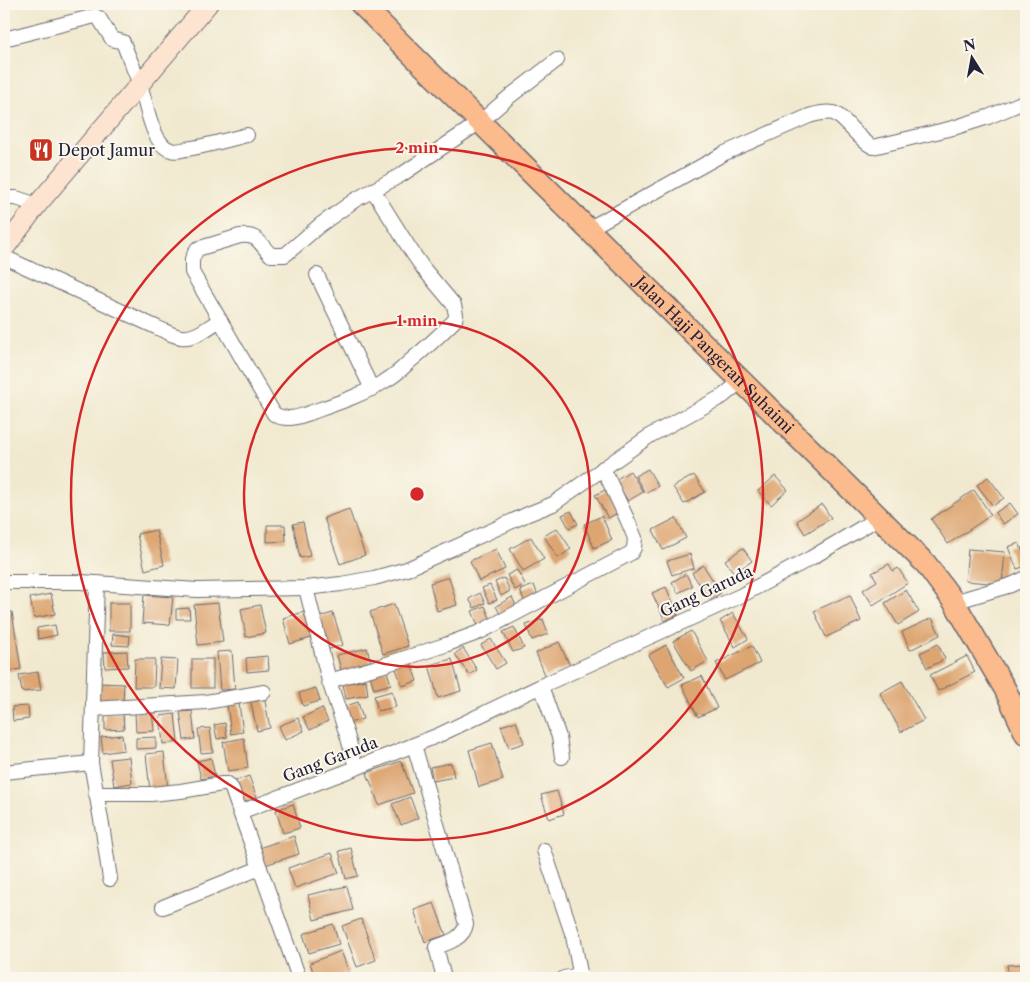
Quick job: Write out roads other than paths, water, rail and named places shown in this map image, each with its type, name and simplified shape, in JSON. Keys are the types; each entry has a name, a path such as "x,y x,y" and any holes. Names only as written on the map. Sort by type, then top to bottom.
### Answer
{"main road":[{"path":"4,249 37,205 208,4"},
{"name":"Jalan Haji Pangeran Suhaimi","path":"370,5 480,122 926,564 954,602 1005,689 1026,734"}],"street":[{"path":"4,39 95,16 99,18 112,39 123,42 140,83 150,120 162,145 175,151 247,135"},
{"path":"373,190 414,256 454,306 455,320 416,357 387,380 372,389 295,418 279,417 274,414 192,272 192,259 197,249 247,235 254,236 271,255 285,255 320,225 355,200 373,190 400,175 480,122 509,96 557,60"},
{"path":"588,229 725,153 818,113 831,112 837,114 861,140 873,147 953,128 988,117 1026,101"},
{"path":"5,195 37,205"},
{"path":"4,257 181,337 191,337 220,320"},
{"path":"317,276 372,389"},
{"path":"4,582 97,583 197,590 306,588 341,584 407,570 553,504 651,435 724,396 741,382"},
{"path":"329,681 381,666 480,632 631,553 634,548 635,538 603,468"},
{"name":"Gang Garuda","path":"240,812 439,735 541,686 740,596 811,558 880,517"},
{"path":"954,602 1010,585 1026,578"},
{"path":"97,583 91,763 110,879"},
{"path":"306,588 329,681 356,768"},
{"path":"541,686 559,737 562,757"},
{"path":"93,709 206,702 264,692"},
{"path":"414,745 466,924 459,936 449,943 436,947 444,978"},
{"path":"4,772 91,763"},
{"path":"96,794 150,794 228,784 232,789 299,978"},
{"path":"544,850 573,936 580,977 564,978"},
{"path":"163,906 260,868"}],"place":[{"name":"Depot Jamur","path":"41,150"}]}
